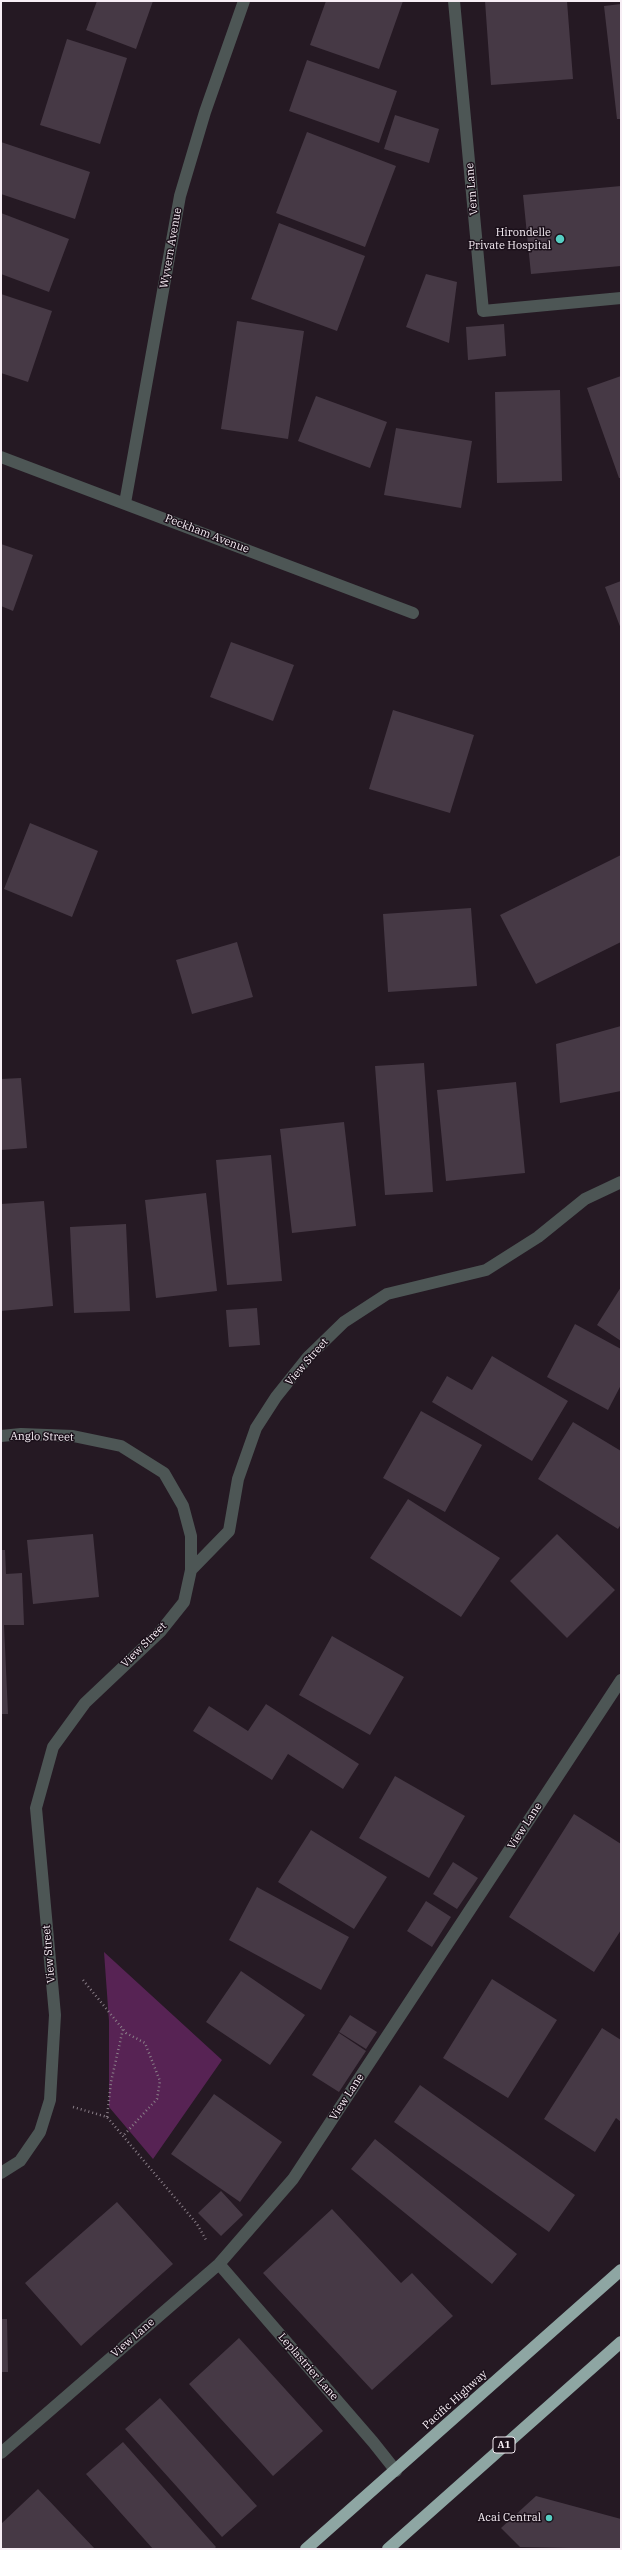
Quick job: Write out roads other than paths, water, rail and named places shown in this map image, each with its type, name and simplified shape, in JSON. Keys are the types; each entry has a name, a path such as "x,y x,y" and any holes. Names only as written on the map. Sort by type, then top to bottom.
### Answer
{"highway":[{"name":"Pacific Highway","path":"306,2549 396,2471 621,2270"},
{"name":"A1","path":"388,2549 621,2342"}],"street":[{"name":"Wyvern Avenue","path":"125,502 180,196 205,112 244,1"},
{"name":"Vern Lane","path":"454,1 483,311 621,298"},
{"name":"Peckham Avenue","path":"1,457 125,502 413,613"},
{"name":"View Street","path":"1,2173 20,2161 40,2132 50,2100 55,2015 36,1808 53,1747 86,1703 160,1632 184,1602 191,1570 229,1531 238,1479 256,1428 276,1397 308,1357 344,1322 387,1294 486,1270 538,1237 584,1199 621,1182"},
{"name":"Anglo Street","path":"1,1436 21,1434 73,1436 121,1446 164,1473 183,1506 191,1536 191,1570"},
{"name":"View Lane","path":"1,2452 219,2264 293,2179 621,1680"},
{"name":"Leplastrier Lane","path":"219,2264 368,2436 396,2471"}],"place":[{"name":"Hirondelle Private Hospital","path":"560,239"},
{"name":"Acai Central","path":"549,2518"}]}
